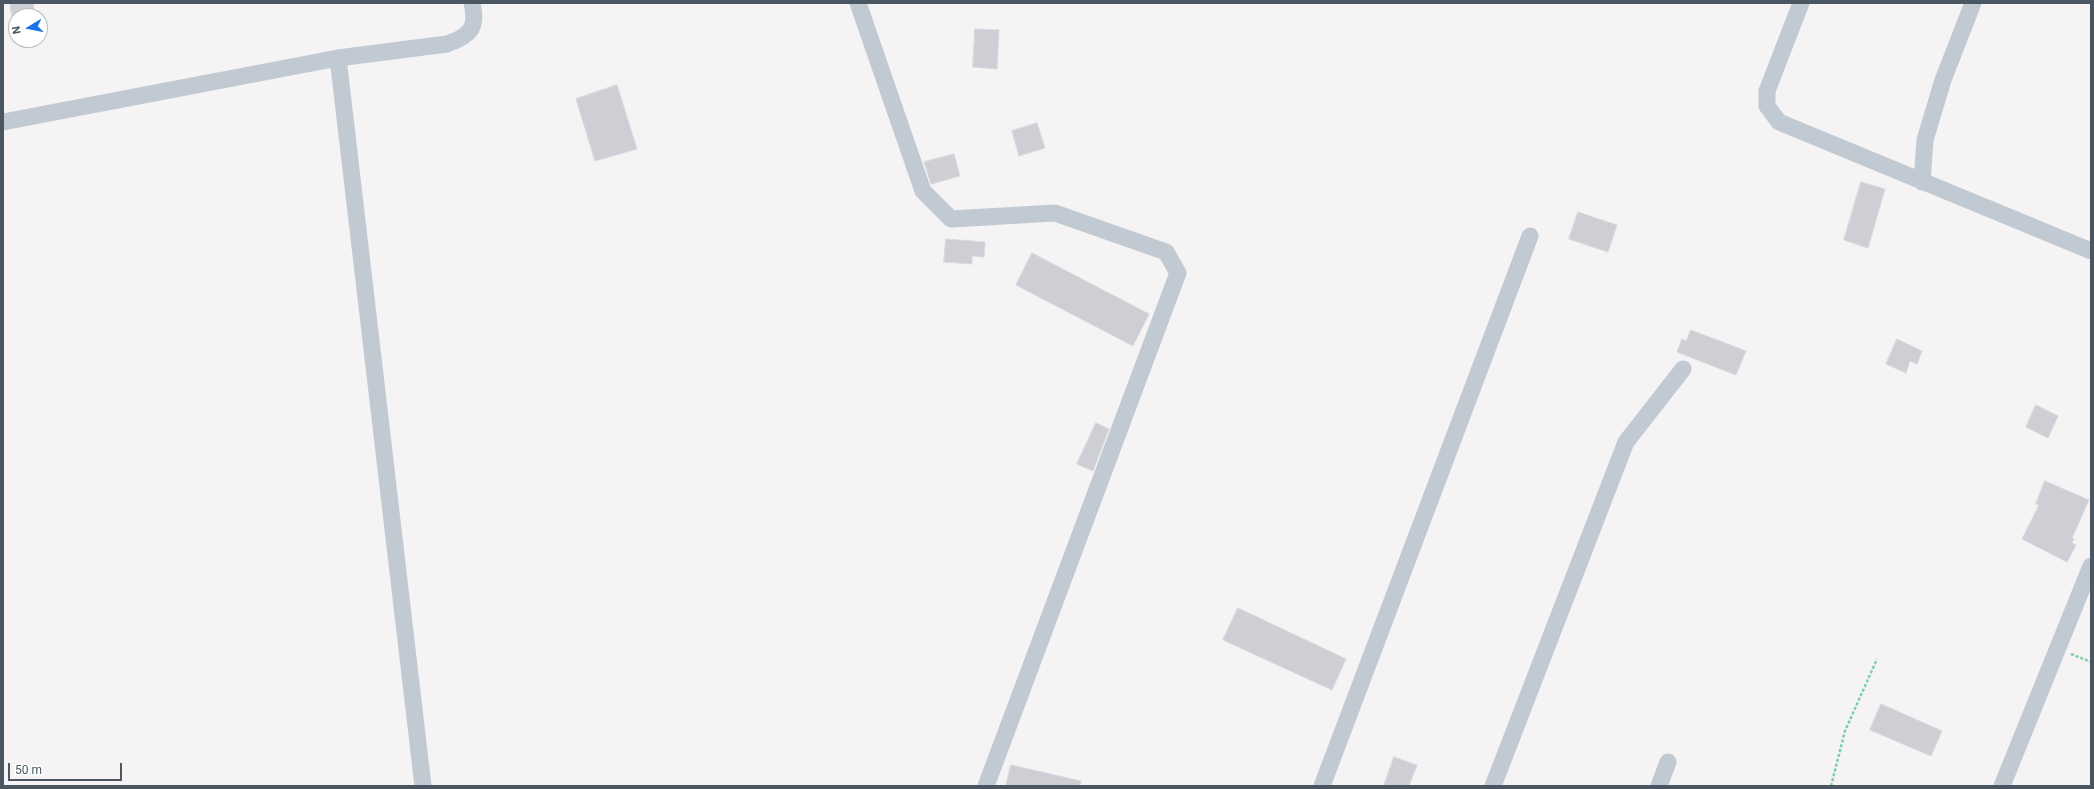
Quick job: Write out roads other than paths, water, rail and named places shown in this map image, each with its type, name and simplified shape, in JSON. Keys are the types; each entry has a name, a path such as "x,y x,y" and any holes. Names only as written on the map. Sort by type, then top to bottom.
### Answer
{"street":[{"path":"3,122 338,58 446,44 462,39 472,29 475,20 472,3"},
{"path":"858,3 923,191 950,219 1055,213 1166,252 1178,273 986,786"},
{"path":"1801,3 1767,91 1767,106 1779,122 2091,251"},
{"path":"1922,182 1925,140 1943,80 1973,3"},
{"path":"338,58 423,786"},
{"path":"1322,786 1530,236"},
{"path":"1493,786 1626,442 1683,369"},
{"path":"2002,786 2091,566"},
{"path":"1659,786 1668,762"}]}
